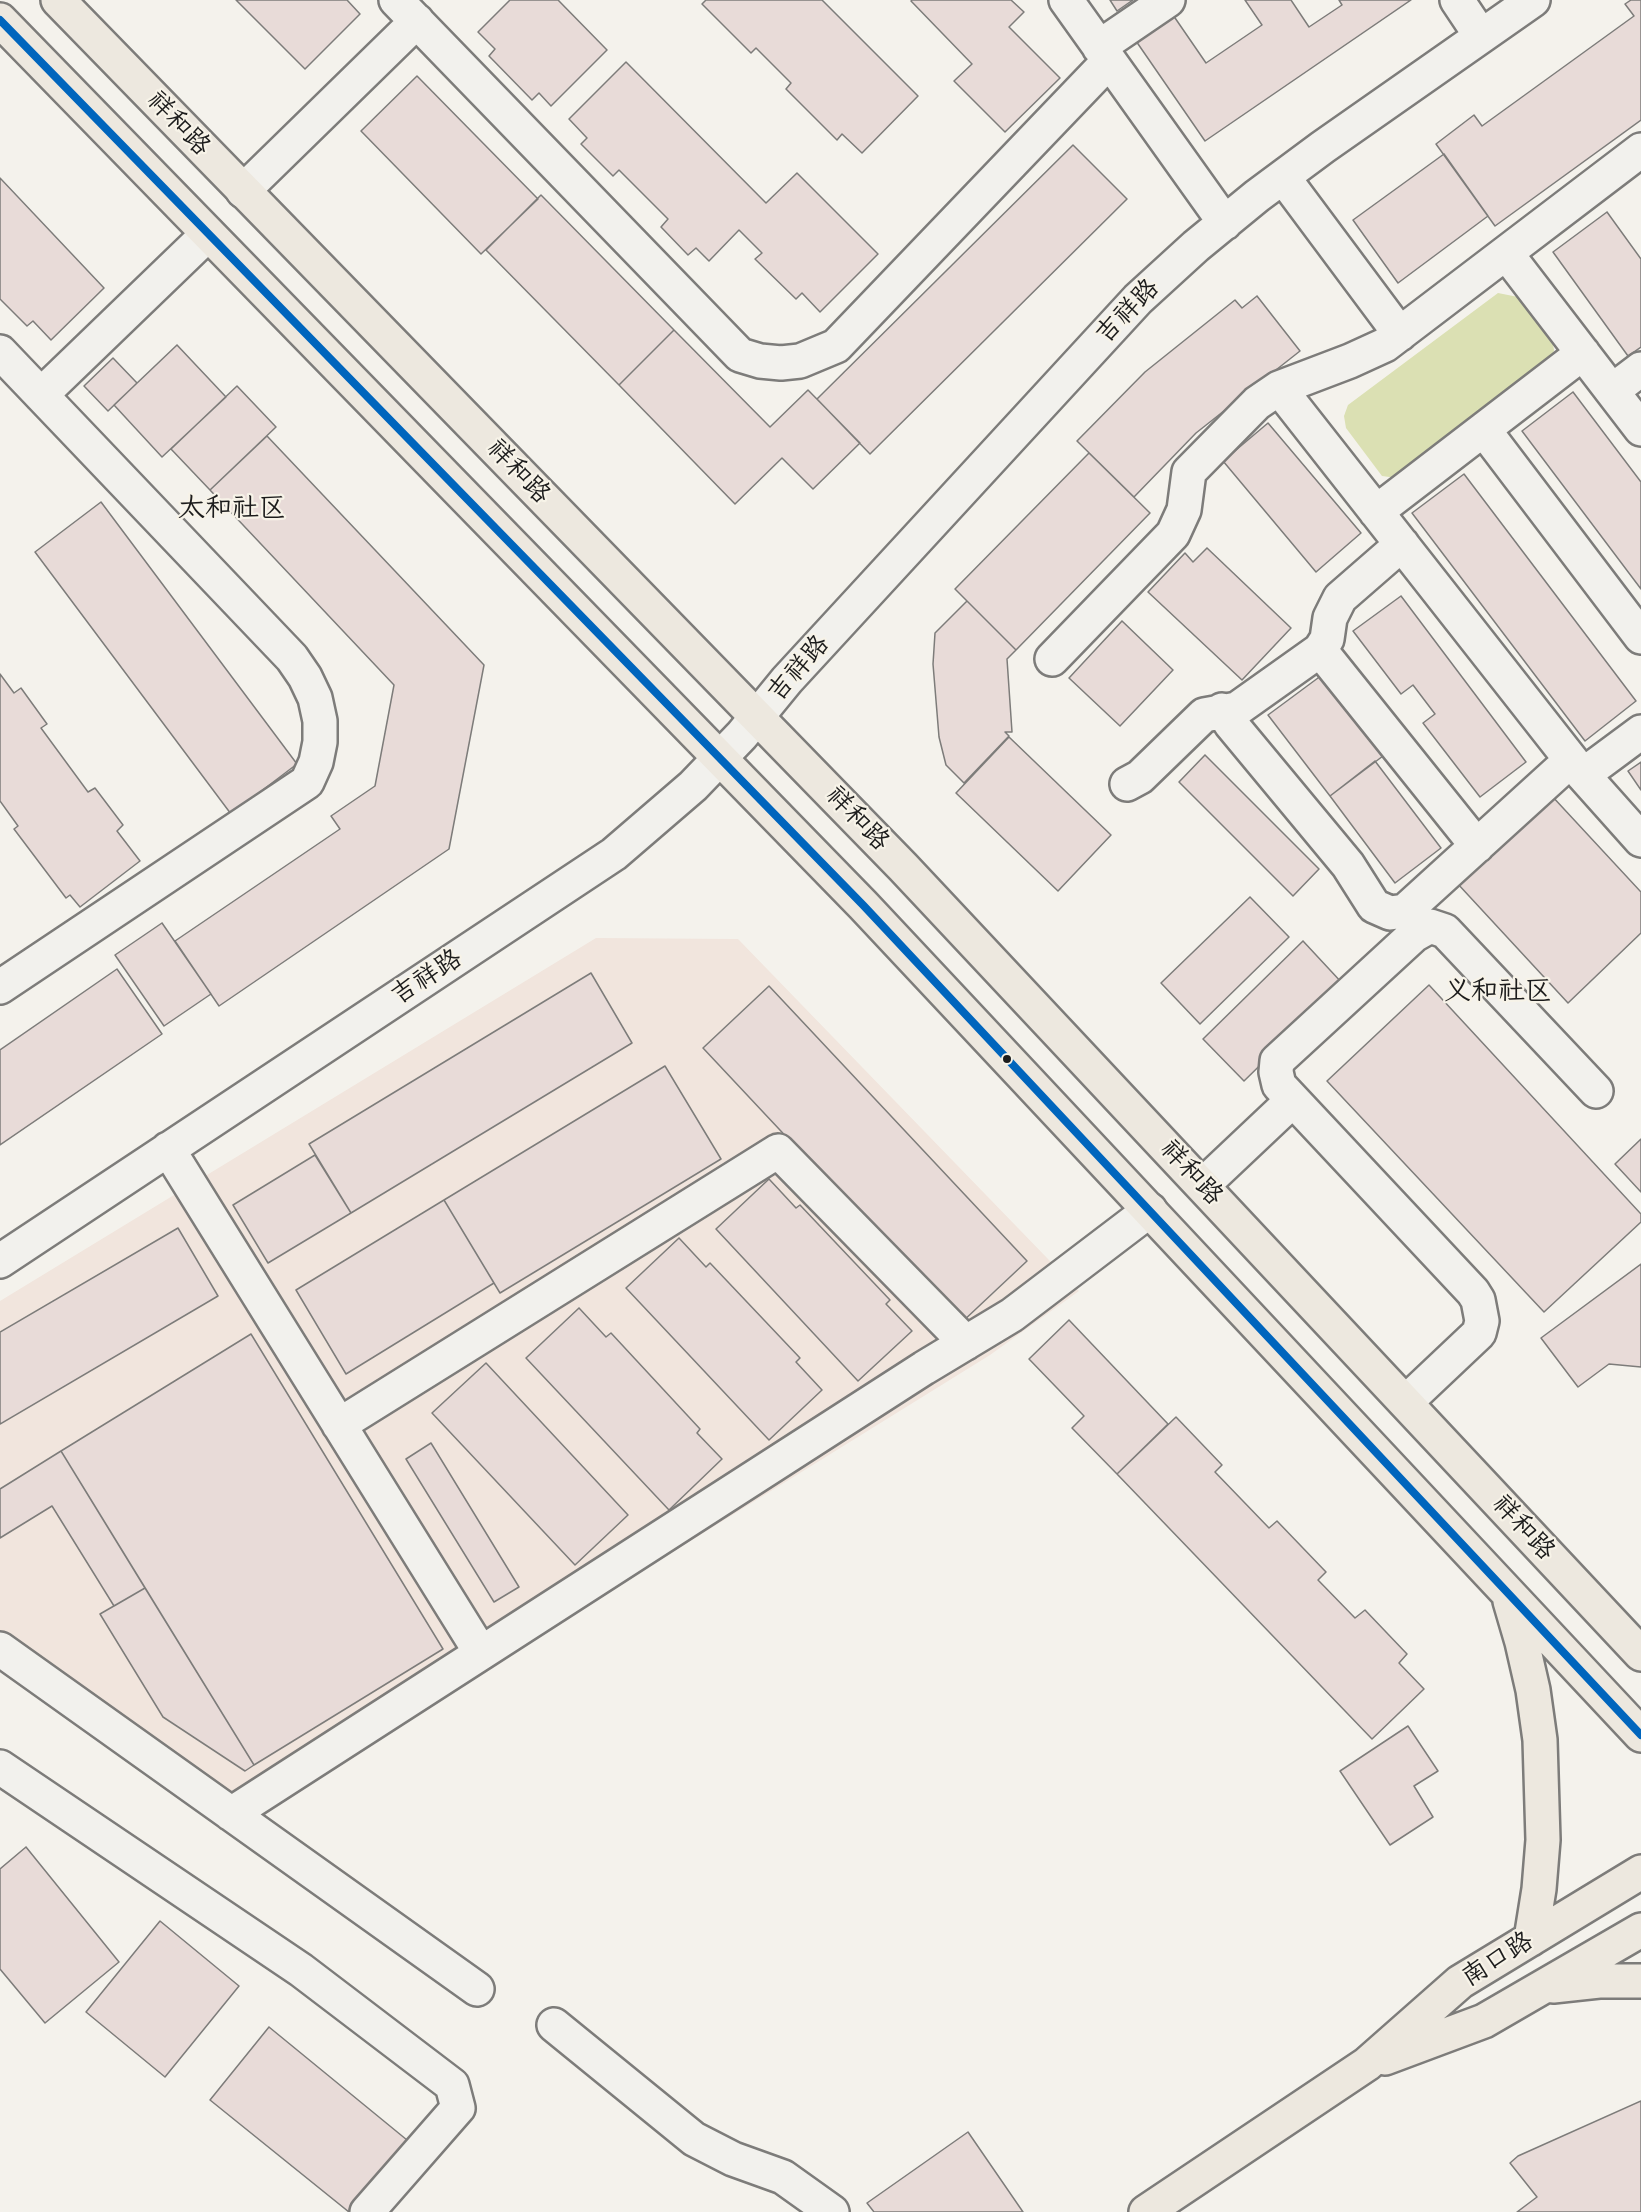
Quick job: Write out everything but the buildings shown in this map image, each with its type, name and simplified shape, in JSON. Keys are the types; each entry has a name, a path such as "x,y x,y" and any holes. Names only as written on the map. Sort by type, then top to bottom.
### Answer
{"main road":[{"name":"祥和路","path":"58,0 903,867 1641,1654"},
{"path":"0,20 863,905 1641,1735"},
{"path":"1508,1593 1533,1690 1540,1740 1543,1840 1539,1889 1531,1939"},
{"path":"1584,1593 1641,1618"},
{"name":"南口路","path":"1146,2212 1367,2064 1460,1982 1641,1872"},
{"name":"南口路","path":"1367,2064 1484,2021 1641,1930"},
{"path":"1542,1987 1599,1981 1641,1981"}],"street":[{"path":"1066,0 1225,223"},
{"path":"243,191 406,11 740,355 760,361 781,363 800,361 836,346 1104,54 1168,0"},
{"path":"1457,0 1481,36"},
{"name":"吉祥路","path":"0,1261 614,854 693,786 720,758 787,680 1138,299 1225,223 1283,177 1533,0"},
{"path":"1053,659 1173,534 1184,510 1189,472 1257,403 1279,388 1386,345 1641,150"},
{"path":"1283,177 1400,334"},
{"path":"41,395 208,234"},
{"path":"1506,253 1641,429"},
{"path":"0,352 292,658 315,698 320,721 320,742 316,762 307,782 0,987"},
{"path":"1376,512 1583,353"},
{"path":"1612,391 1641,369"},
{"path":"1279,388 1577,767 1641,840"},
{"path":"1484,430 1641,637"},
{"path":"1127,784 1140,777 1204,715 1237,709 1320,650 1327,639 1330,618 1340,598 1402,544"},
{"path":"1320,650 1477,846"},
{"path":"1222,710 1231,724 1348,865 1374,906 1390,913 1405,911 1477,846 1577,767 1641,732"},
{"path":"1406,1402 1479,1333 1482,1321 1478,1300 1279,1085 1276,1072 1277,1061 1414,935 1430,926 1445,931 1596,1091"},
{"path":"1203,1185 1293,1100"},
{"path":"168,1149 481,1653"},
{"path":"339,1425 778,1151 966,1343"},
{"path":"231,1814 1012,1315 1149,1210"},
{"path":"0,1649 477,1989"},
{"path":"0,1767 302,1970 452,2085 458,2108 367,2212"},
{"path":"554,2025 694,2139 733,2159 783,2177 832,2212"}],"shaded area":[{"path":"596,938 738,939 1079,1291 990,1355 252,1813 0,1631 0,1301"}],"green space":[{"path":"1498,293 1518,297 1552,339 1554,350 1552,360 1397,478 1382,476 1346,428 1344,416 1348,405"}],"transit line":[{"path":"0,20 863,905 1641,1735"}],"district":[{"name":"太和社区","path":"232,509"},
{"name":"义和社区","path":"1498,992"}]}
